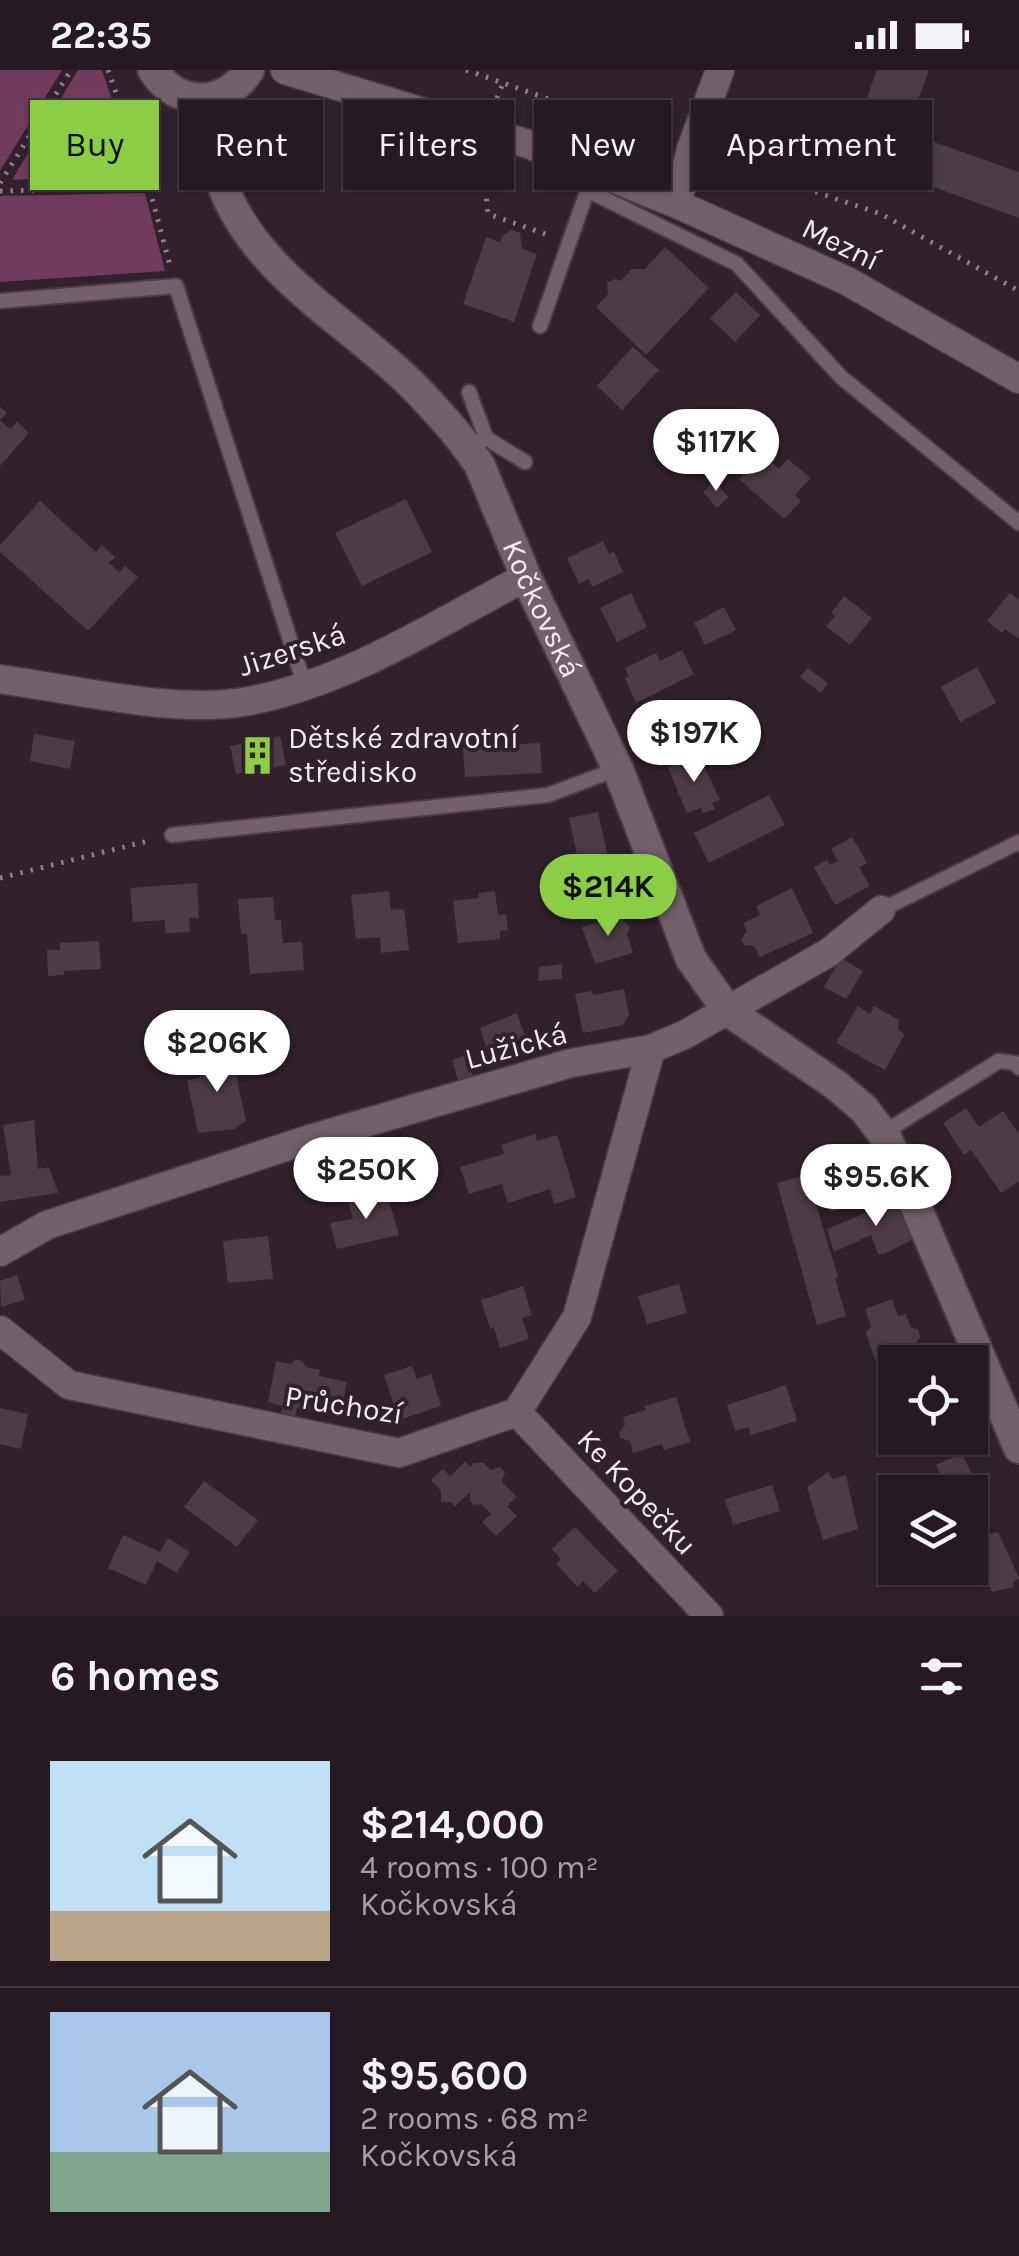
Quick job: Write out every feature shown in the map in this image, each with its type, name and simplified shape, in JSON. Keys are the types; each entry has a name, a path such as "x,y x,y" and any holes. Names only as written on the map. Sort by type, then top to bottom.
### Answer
{"street":[{"path":"153,70 171,91 194,99 232,90 249,70"},
{"name":"Mezní","path":"285,70 383,100"},
{"path":"709,100 720,70"},
{"name":"Kočkovská","path":"206,99 210,139 220,178 259,248 291,282 478,444 480,466 526,577 618,768 691,959 728,1010 836,1085 864,1109 883,1134 1019,1448"},
{"path":"677,204 691,149"},
{"name":"Mezní","path":"626,190 677,204 847,281 1019,378"},
{"name":"Jizerská","path":"0,679 178,704 246,702 306,686 379,654 526,577"},
{"name":"Lužická","path":"0,1252 47,1224 310,1139 571,1063 651,1049 828,953 882,910"},
{"path":"517,1412 576,1317 651,1049"},
{"name":"Průchozí","path":"0,1330 69,1385 399,1453 517,1412"},
{"name":"Ke Kopečku","path":"517,1412 710,1616"}],"lane":[{"path":"540,326 587,190"},
{"path":"608,190 737,264 842,377 1019,523"},
{"path":"0,301 176,286 306,686"},
{"path":"469,392 478,444 525,462"},
{"path":"172,835 548,796 618,768"},
{"name":"Lužická","path":"882,910 1019,842"},
{"path":"883,1134 999,1061 1015,1062 1019,1068"}],"path":[{"path":"0,183 70,70"},
{"path":"108,70 119,100"},
{"path":"466,70 691,149"},
{"path":"497,100 503,83"},
{"path":"0,191 30,190"},
{"path":"150,190 176,286"},
{"path":"484,190 488,214 569,242"},
{"path":"810,190 880,214 1019,291"},
{"path":"0,878 172,835"}],"shaded area":[{"path":"0,70 62,70 44,100 30,100 30,122 0,171"},
{"path":"78,70 102,70 112,100 60,100"},
{"path":"30,150 30,179 12,180"},
{"path":"145,193 165,271 0,282 0,196"}],"building":[{"path":"877,70 929,70 918,100 866,100"},
{"path":"932,141 1019,172 1019,218 932,186"},
{"path":"512,230 520,233 522,249 537,254 514,322 463,304 486,237 500,242"},
{"path":"665,247 709,288 646,355 596,307 608,294 607,282 621,281 632,269 645,269"},
{"path":"736,292 760,315 735,342 710,318"},
{"path":"633,347 659,370 622,410 597,386"},
{"path":"0,420 10,429 17,422 29,433 0,466"},
{"path":"762,454 779,469 788,459 810,478 795,495 801,501 784,519 739,479"},
{"path":"715,481 728,497 717,508 703,492"},
{"path":"406,499 432,552 362,586 335,533"},
{"path":"40,501 96,552 102,545 115,557 109,563 119,572 125,566 138,577 88,631 0,552 0,545"},
{"path":"603,541 609,554 614,552 623,572 592,587 589,579 579,584 567,558"},
{"path":"631,593 647,627 617,642 600,608"},
{"path":"1010,593 1019,600 1019,639 1005,629 1002,633 987,621"},
{"path":"844,596 872,618 850,645 826,626"},
{"path":"724,607 736,630 705,645 694,623"},
{"path":"682,650 694,674 636,703 625,668 656,653 660,661"},
{"path":"977,667 996,703 960,722 941,687"},
{"path":"808,668 828,683 821,693 800,677"},
{"path":"34,734 75,741 70,769 30,761"},
{"name":"Dětské zdravotní středisko","path":"280,736 286,765 236,774 230,746"},
{"path":"540,743 542,773 465,777 463,747"},
{"path":"699,755 720,800 712,803 715,809 687,813 668,768"},
{"path":"769,795 785,825 709,863 694,833"},
{"path":"598,812 614,884 585,891 569,818"},
{"path":"852,837 867,863 859,867 870,886 835,905 814,867 827,860 830,865 838,861 831,849"},
{"path":"197,883 199,918 189,918 190,932 165,933 165,920 133,922 130,888"},
{"path":"792,888 813,933 760,957 754,946 744,945 741,939 747,931 743,923 760,915 756,906"},
{"path":"389,891 391,910 404,909 409,950 381,953 380,937 356,939 351,895"},
{"path":"495,891 498,915 506,914 508,930 500,931 500,939 458,943 453,901 479,898 479,893"},
{"path":"273,897 283,943 302,942 304,970 250,974 247,934 241,934 238,899"},
{"path":"621,915 630,928 627,934 633,953 595,964 582,927"},
{"path":"99,941 101,969 48,976 47,950 60,950 60,943"},
{"path":"841,958 863,971 846,999 824,987"},
{"path":"562,964 562,979 538,981 539,967"},
{"path":"624,989 629,1015 623,1025 583,1033 575,994"},
{"path":"858,1006 870,1014 874,1006 899,1020 898,1030 905,1034 885,1070 836,1043"},
{"path":"517,1013 529,1048 490,1061 480,1028"},
{"path":"230,1048 246,1121 234,1129 198,1133 187,1080 199,1078 207,1064 205,1053"},
{"path":"467,1055 473,1076 458,1081 452,1060"},
{"path":"966,1108 979,1127 1003,1111 1019,1134 1019,1181 1001,1193 971,1150 964,1155 943,1123"},
{"path":"34,1120 38,1169 49,1167 58,1193 0,1202 0,1176 11,1175 3,1125"},
{"path":"535,1134 537,1141 557,1135 576,1197 554,1204 550,1189 508,1203 502,1184 469,1194 460,1167 504,1154 501,1145"},
{"path":"845,1153 858,1205 830,1212 823,1187 817,1189 810,1162"},
{"path":"807,1175 846,1316 817,1325 777,1183"},
{"path":"386,1191 399,1235 337,1249 330,1223 353,1219 348,1202"},
{"path":"900,1199 917,1237 884,1254 878,1254 871,1235 834,1252 827,1229"},
{"path":"268,1236 273,1279 228,1283 223,1241"},
{"path":"17,1275 25,1300 1,1307 0,1281"},
{"path":"679,1284 687,1313 647,1324 638,1296"},
{"path":"523,1286 532,1315 522,1318 529,1339 500,1348 481,1300"},
{"path":"892,1299 898,1316 906,1314 911,1328 918,1329 920,1337 910,1345 878,1345 878,1368 866,1333 871,1326 865,1309"},
{"path":"295,1359 303,1361 305,1367 320,1370 319,1376 347,1382 341,1410 313,1404 312,1411 297,1408 295,1417 281,1414 283,1406 268,1402 276,1361 291,1364"},
{"path":"412,1366 417,1379 431,1374 441,1406 399,1420 384,1375"},
{"path":"786,1385 797,1421 751,1435 749,1427 735,1431 727,1405"},
{"path":"676,1397 690,1442 664,1450 662,1444 633,1453 630,1441 620,1438 619,1432 625,1425 623,1417"},
{"path":"0,1408 28,1414 21,1449 0,1444"},
{"path":"963,1455 972,1475 941,1475 936,1465"},
{"path":"465,1462 470,1467 484,1463 491,1470 500,1467 505,1472 502,1482 517,1497 507,1506 517,1516 496,1536 482,1522 491,1514 481,1504 470,1501 470,1492 455,1506 441,1502 441,1491 431,1480 443,1469 450,1476"},
{"path":"828,1472 833,1479 846,1475 858,1529 823,1540 807,1487"},
{"path":"204,1481 258,1520 237,1547 184,1507"},
{"path":"772,1485 780,1511 733,1525 725,1499"},
{"path":"575,1527 618,1571 595,1593 583,1581 578,1587 556,1564 561,1559 552,1549"},
{"path":"998,1532 1019,1578 1013,1587 992,1592 988,1584 988,1534"},
{"path":"123,1535 160,1552 168,1538 190,1552 177,1573 157,1561 146,1585 108,1568"}],"place":[{"name":"Dětské zdravotní středisko","path":"258,755"}]}
